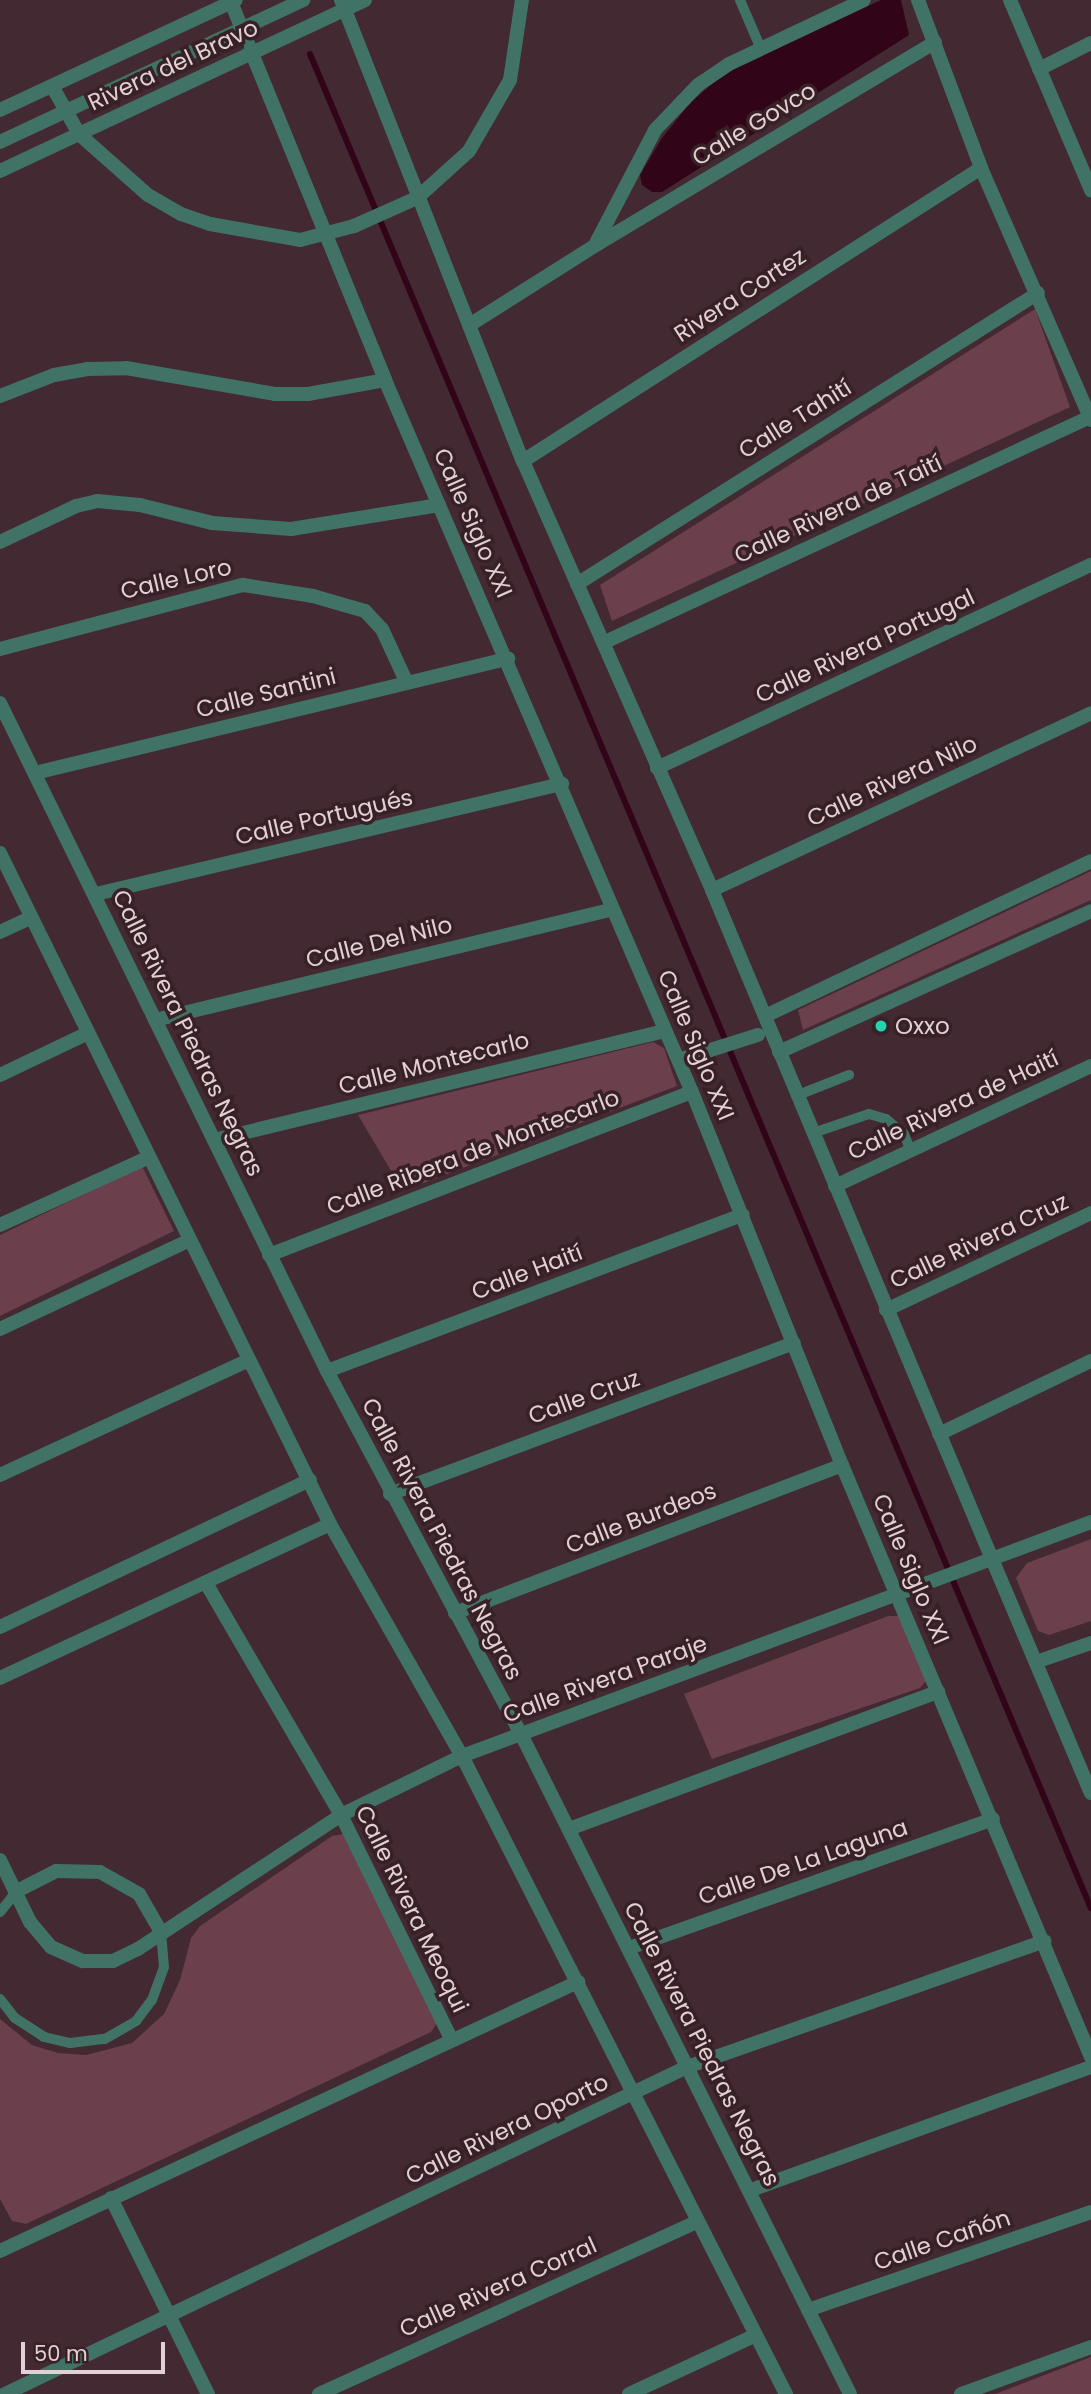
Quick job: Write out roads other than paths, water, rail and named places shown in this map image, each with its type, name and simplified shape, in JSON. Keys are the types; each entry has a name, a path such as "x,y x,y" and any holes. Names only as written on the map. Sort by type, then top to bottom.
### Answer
{"street":[{"name":"Rivera del Bravo","path":"0,142 303,0"},
{"name":"Rivera del Bravo","path":"0,171 252,53 343,5 365,0"},
{"path":"52,86 79,134 122,176 181,214 275,239 329,234 417,198 469,152 492,118 510,80 522,0"},
{"path":"596,244 655,130 674,107 698,85 761,49 864,0"},
{"path":"918,0 981,168 1038,293 1090,418"},
{"path":"1010,0 1091,189"},
{"name":"Calle Siglo XXI","path":"233,1 252,53 329,234 385,380 562,784 664,1031 679,1060 842,1465 1091,2057"},
{"path":"0,110 233,1"},
{"path":"343,5 523,461 577,584 606,642 657,768 712,890 886,1310 1090,1789"},
{"name":"Calle Govco","path":"471,324 596,244 935,42"},
{"path":"1039,69 1091,43"},
{"name":"Rivera Cortez","path":"523,461 981,168"},
{"name":"Calle Tahití","path":"577,584 1038,293"},
{"path":"0,396 54,376 87,369 126,368 275,394 308,394 385,380"},
{"name":"Calle Rivera de Taití","path":"606,642 1090,418"},
{"path":"0,542 76,506 97,501 140,505 212,523 290,529 439,505"},
{"name":"Calle Rivera Portugal","path":"657,768 1091,565"},
{"name":"Calle Loro","path":"0,649 243,585 313,596 365,611 382,629 406,681"},
{"name":"Calle Santini","path":"35,773 406,681 508,659"},
{"name":"Calle Rivera Piedras Negras","path":"0,703 96,894 327,1371 390,1494 521,1734 751,2190 850,2394"},
{"name":"Calle Rivera Nilo","path":"712,890 1091,713"},
{"name":"Calle Portugués","path":"96,894 562,784"},
{"path":"0,853 86,1034 330,1524 463,1756 696,2222 786,2394"},
{"path":"679,1060 756,1036 765,1016 1091,861"},
{"name":"Calle Del Nilo","path":"155,1020 613,909"},
{"path":"779,1052 1091,911"},
{"path":"0,932 30,918"},
{"name":"Calle Montecarlo","path":"214,1140 664,1031"},
{"path":"0,1075 86,1034"},
{"path":"756,1036 779,1052"},
{"name":"Calle Rivera de Haití","path":"835,1186 1091,1066"},
{"name":"Calle Ribera de Montecarlo","path":"269,1255 692,1091"},
{"path":"0,1225 147,1158"},
{"name":"Calle Rivera Cruz","path":"886,1310 1091,1213"},
{"name":"Calle Haití","path":"327,1371 743,1215"},
{"path":"0,1329 188,1241"},
{"name":"Calle Cruz","path":"390,1494 794,1343"},
{"path":"0,1475 248,1360"},
{"path":"939,1434 1091,1362"},
{"name":"Calle Burdeos","path":"455,1613 842,1465"},
{"path":"0,1627 310,1480"},
{"name":"Calle Rivera Paraje","path":"0,1860 38,1936 75,1959 113,1961 341,1815 463,1756 1091,1521"},
{"path":"0,1678 330,1524"},
{"name":"Calle Rivera Meoqui","path":"111,2198 451,2039 341,1815 206,1583"},
{"path":"1036,1662 1091,1643"},
{"path":"569,1829 938,1692"},
{"name":"Calle De La Laguna","path":"629,1948 993,1819"},
{"path":"17,1891 56,1871 100,1871 139,1894 161,1932"},
{"name":"Calle Rivera Oporto","path":"5,2394 687,2067 1044,1941"},
{"path":"451,2039 578,1982"},
{"path":"751,2190 1091,2067"},
{"path":"2,2247 111,2198 208,2394"},
{"name":"Calle Cañón","path":"808,2311 1091,2212"},
{"name":"Calle Rivera Corral","path":"319,2394 696,2222"},
{"path":"629,2394 754,2336"},
{"path":"961,2394 1091,2347"}],"lane":[{"path":"740,0 761,49"},
{"path":"798,1095 849,1075"},
{"path":"813,1133 869,1114 886,1119 904,1133 911,1150"},
{"path":"0,1912 17,1891"},
{"path":"0,1999 15,2018 44,2037 70,2043 105,2039 136,2021 157,1992 164,1958 161,1932"}],"waterway":[{"path":"310,54 1091,1908"}],"place":[{"name":"Oxxo","path":"881,1026"}]}
